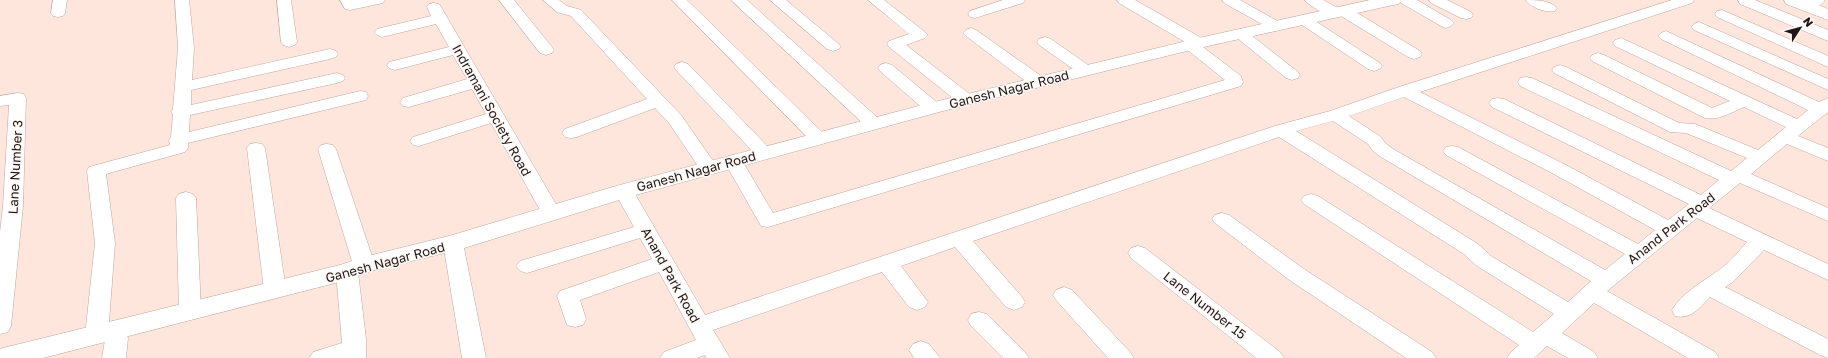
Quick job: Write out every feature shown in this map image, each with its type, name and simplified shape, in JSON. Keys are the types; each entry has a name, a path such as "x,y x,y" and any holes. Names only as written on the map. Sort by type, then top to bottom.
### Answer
{"street":[{"path":"114,358 117,338 105,332 105,243 96,171 179,148 178,140 186,48 182,0"},
{"path":"284,0 289,42"},
{"path":"347,0 350,6 378,0"},
{"path":"506,0 546,50"},
{"path":"550,0 557,7 576,13 675,120 709,168"},
{"path":"679,0 818,138"},
{"path":"738,0 873,123"},
{"path":"777,0 833,46 800,56"},
{"path":"875,0 920,35 895,44 965,99"},
{"path":"975,14 1018,0"},
{"path":"733,161 768,222 1235,82 1235,80 1195,44 1124,0"},
{"path":"1229,0 1276,26"},
{"path":"1312,0 1340,12 1414,54"},
{"path":"1406,0 1446,22"},
{"path":"1436,0 1466,15"},
{"path":"1533,0 1550,8"},
{"path":"672,358 709,343 887,263 1281,130 1336,115 1687,0"},
{"name":"Ganesh Nagar Road","path":"3,358 275,290 453,243 624,191 965,99 1195,44 1340,12 1381,1"},
{"path":"1745,1 1828,36"},
{"path":"1806,2 1828,15"},
{"name":"Indramani Society Road","path":"382,32 437,13 550,213"},
{"path":"1722,14 1828,62"},
{"path":"1304,20 1374,66"},
{"path":"1698,26 1828,85"},
{"path":"971,33 1038,82"},
{"path":"1241,34 1292,75"},
{"path":"1666,36 1825,106"},
{"path":"1045,42 1085,70"},
{"path":"1621,44 1744,101 1828,155"},
{"path":"395,65 458,49"},
{"path":"182,87 330,54"},
{"path":"1598,58 1711,114 1744,101"},
{"path":"682,67 764,153"},
{"path":"886,68 933,108"},
{"path":"1560,70 1676,128 1689,128 1759,158"},
{"path":"180,112 337,78"},
{"path":"409,102 476,82"},
{"path":"1526,82 1735,177 1828,215"},
{"path":"1406,91 1552,166 1669,229"},
{"path":"178,140 360,96"},
{"name":"Lane Number 3","path":"0,101 18,98 14,206 0,326"},
{"path":"572,133 658,101"},
{"path":"1498,103 1698,206 1761,241 1828,273"},
{"name":"Anand Park Road","path":"1518,358 1598,286 1825,106"},
{"path":"1336,115 1375,141 1378,146 1387,153 1598,286 1707,358"},
{"path":"419,141 496,116"},
{"path":"1281,130 1471,249 1484,261 1569,313"},
{"path":"256,148 275,290"},
{"path":"321,358 354,353 355,269 327,149"},
{"path":"1452,152 1639,253"},
{"name":"Anand Park Road","path":"624,191 709,343"},
{"path":"186,198 190,311"},
{"path":"1311,200 1540,339 1586,358"},
{"path":"1222,219 1296,274 1424,358"},
{"path":"527,266 646,230"},
{"path":"960,239 1014,302"},
{"path":"1684,310 1708,287 1726,277 1761,241"},
{"path":"453,243 474,358"},
{"name":"Lane Number 15","path":"1138,252 1272,358"},
{"path":"575,319 568,296 664,262"},
{"path":"887,263 917,302"},
{"path":"1708,287 1828,349"},
{"path":"1064,295 1115,356"},
{"path":"979,320 1017,358"}]}
